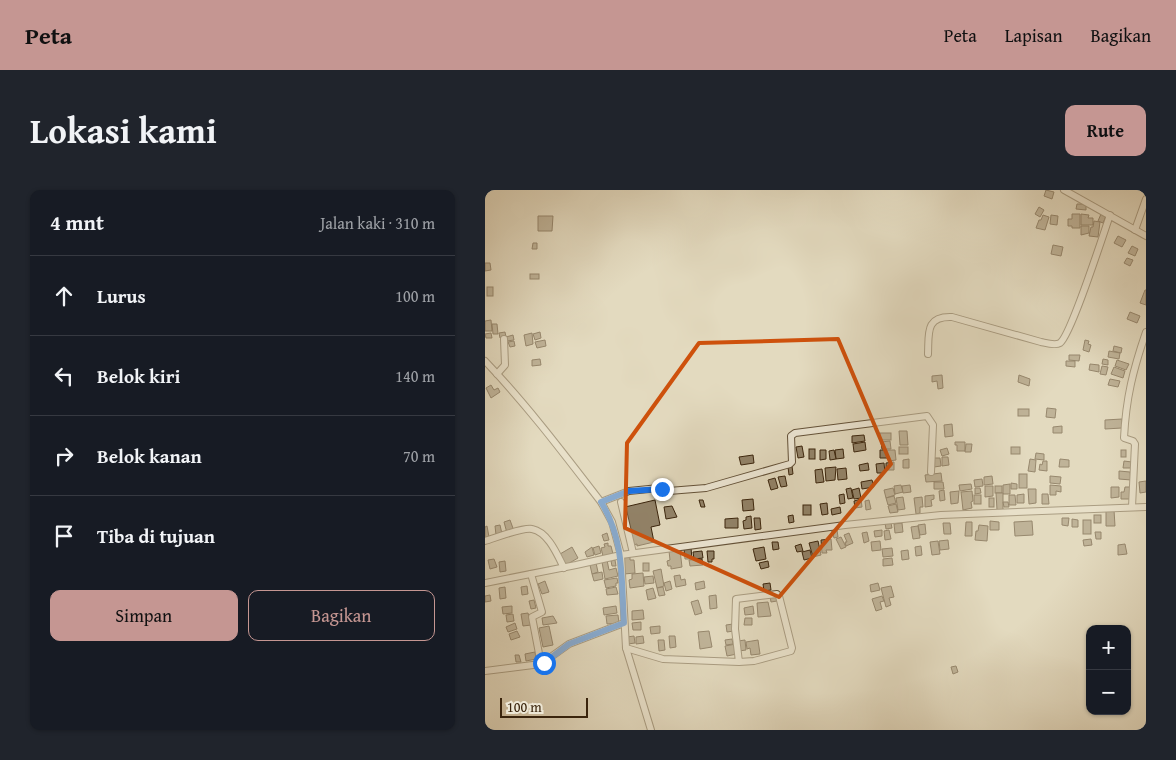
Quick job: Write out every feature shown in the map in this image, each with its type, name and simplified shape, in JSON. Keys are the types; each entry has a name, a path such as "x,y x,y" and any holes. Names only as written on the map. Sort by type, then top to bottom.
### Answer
{"street":[{"path":"1064,190 1146,236"},
{"path":"1135,230 1146,199"},
{"path":"928,354 930,326 937,318 943,316 1041,342 1055,345 1061,343 1077,309 1110,216"},
{"path":"1132,508 1135,444 1133,441 1124,438 1126,408 1134,366 1146,332"},
{"path":"497,374 505,365 504,339"},
{"path":"485,361 535,418 601,502 612,522 621,555 626,650 651,730"},
{"path":"601,502 629,491 659,488 669,491 706,488 790,464 792,462 791,436 795,433 927,416 933,425 931,472"},
{"path":"621,502 633,553"},
{"path":"485,583 633,553 845,525 941,515 1146,507"},
{"path":"485,541 525,529 533,529 543,535 553,547 564,568"},
{"path":"531,574 542,612 532,617 541,664"},
{"path":"626,650 663,659 739,662 755,661 791,650 777,594 736,599 735,629 739,662"},
{"path":"485,671 547,662 564,647 624,623"}],"highlighted area":[{"path":"838,339 891,464 779,597 625,528 627,443 699,343"}],"building":[{"path":"1046,190 1054,192 1052,199 1044,196"},
{"path":"1077,204 1086,204 1086,210 1076,209"},
{"path":"1039,207 1044,210 1040,217 1035,214"},
{"path":"1072,214 1080,214 1080,228 1068,226 1068,219 1072,219"},
{"path":"1081,214 1089,215 1088,218 1093,218 1093,225 1081,225"},
{"path":"1101,214 1106,216 1103,223 1098,221"},
{"path":"1043,215 1049,217 1045,230 1036,228"},
{"path":"1051,215 1058,216 1057,225 1050,224"},
{"path":"538,216 553,216 552,231 538,231"},
{"path":"1094,221 1100,222 1098,237 1089,236"},
{"path":"1081,226 1089,226 1089,233 1081,235"},
{"path":"1118,236 1126,240 1122,247 1114,243"},
{"path":"533,243 537,243 537,249 532,249"},
{"path":"1053,245 1063,247 1061,256 1051,254"},
{"path":"1132,246 1138,249 1135,256 1128,253"},
{"path":"1127,258 1133,260 1130,266 1124,263"},
{"path":"485,263 490,263 491,270 485,271"},
{"path":"530,274 539,274 539,279 530,279"},
{"path":"487,287 493,287 493,296 487,296"},
{"path":"1146,290 1146,305 1140,303"},
{"path":"1130,312 1140,316 1137,323 1127,319"},
{"path":"491,320 492,331 485,331 485,321"},
{"path":"492,324 497,324 498,334 493,334"},
{"path":"505,332 506,337 500,338 499,333"},
{"path":"540,332 541,338 535,340 533,334"},
{"path":"491,333 492,338 486,338 485,334"},
{"path":"532,333 533,344 526,346 524,335"},
{"path":"513,335 514,340 507,341 506,337"},
{"path":"545,340 546,346 537,348 535,342"},
{"path":"1085,340 1089,341 1088,344 1091,345 1089,352 1083,350"},
{"path":"514,341 515,346 510,347 508,342"},
{"path":"1114,346 1122,348 1121,353 1113,351"},
{"path":"1109,351 1120,353 1119,359 1108,357"},
{"path":"1069,355 1080,355 1079,361 1069,360"},
{"path":"540,359 541,365 532,366 532,360"},
{"path":"1103,359 1108,360 1108,365 1102,364"},
{"path":"1117,360 1129,364 1126,370 1115,366"},
{"path":"1066,361 1075,361 1075,367 1066,366"},
{"path":"1090,364 1099,365 1099,372 1089,370"},
{"path":"1102,366 1108,367 1106,375 1100,374"},
{"path":"1114,367 1125,371 1123,378 1111,374"},
{"path":"942,375 943,388 938,389 937,381 932,382 932,376"},
{"path":"1019,375 1030,379 1029,386 1018,382"},
{"path":"1110,379 1120,381 1118,387 1108,385"},
{"path":"491,385 494,390 498,388 500,392 491,398 486,388"},
{"path":"1047,408 1056,409 1055,418 1046,417"},
{"path":"1018,409 1029,409 1029,416 1018,416"},
{"path":"1122,419 1122,428 1105,429 1105,420"},
{"path":"952,424 953,436 945,437 944,425"},
{"path":"1062,426 1062,433 1053,433 1053,427"},
{"path":"899,431 907,431 908,445 900,445"},
{"path":"880,433 891,433 891,440 880,440"},
{"path":"864,435 865,441 852,443 852,436"},
{"path":"890,441 891,449 882,449 881,442"},
{"path":"865,442 866,450 854,452 853,444"},
{"path":"955,442 965,442 965,451 957,451"},
{"path":"966,444 972,444 971,452 965,452"},
{"path":"802,446 804,457 798,458 796,447"},
{"path":"899,447 908,447 908,454 899,454"},
{"path":"1011,447 1020,447 1020,454 1011,454"},
{"path":"947,448 949,454 942,456 940,450"},
{"path":"809,449 815,449 815,459 809,459"},
{"path":"843,449 844,458 836,459 835,450"},
{"path":"820,450 826,450 826,459 820,460"},
{"path":"834,450 836,459 830,460 829,451"},
{"path":"880,450 895,450 896,460 889,461 889,458 880,458"},
{"path":"1121,450 1126,450 1126,457 1121,457"},
{"path":"1036,453 1044,454 1044,460 1035,459"},
{"path":"753,455 754,463 741,465 739,457"},
{"path":"942,457 948,457 949,465 942,466"},
{"path":"934,458 940,458 941,466 934,467"},
{"path":"909,459 909,468 903,468 903,460"},
{"path":"1030,459 1036,460 1035,472 1028,471"},
{"path":"1060,459 1069,460 1069,467 1059,467"},
{"path":"1043,461 1047,461 1047,471 1039,470 1040,464 1042,465"},
{"path":"1124,461 1132,462 1132,468 1123,468"},
{"path":"894,462 894,470 886,470 886,463"},
{"path":"868,463 869,470 860,471 859,465"},
{"path":"884,463 885,473 877,473 876,464"},
{"path":"792,466 793,474 789,475 788,467"},
{"path":"836,467 835,480 826,481 825,468"},
{"path":"846,468 847,479 838,480 837,469"},
{"path":"822,469 824,482 816,483 815,470"},
{"path":"1119,471 1130,472 1131,480 1119,479"},
{"path":"941,473 942,481 926,482 925,475"},
{"path":"1019,474 1027,474 1027,488 1019,488"},
{"path":"785,476 787,486 781,487 778,477"},
{"path":"992,476 993,484 984,485 984,477"},
{"path":"1050,476 1061,477 1060,484 1050,483"},
{"path":"775,478 778,488 771,490 768,480"},
{"path":"982,479 983,486 975,487 974,480"},
{"path":"872,480 874,487 862,489 861,482"},
{"path":"1146,481 1146,492 1140,493 1139,482"},
{"path":"934,482 943,482 944,489 934,489"},
{"path":"1011,483 1017,484 1017,489 1011,489"},
{"path":"971,484 972,489 960,491 959,485"},
{"path":"1010,484 1010,494 1003,494 1003,485"},
{"path":"901,485 903,492 895,494 894,486"},
{"path":"910,485 911,492 903,493 902,486"},
{"path":"1050,485 1061,486 1061,492 1056,491 1056,495 1050,495"},
{"path":"985,486 993,486 993,496 985,497"},
{"path":"995,486 1002,486 1002,493 995,493"},
{"path":"1111,487 1119,487 1119,497 1111,498"},
{"path":"1125,487 1132,487 1130,499 1121,499 1121,492 1124,492"},
{"path":"851,488 853,498 848,499 846,489"},
{"path":"859,488 861,498 854,499 852,490"},
{"path":"893,488 895,495 886,498 884,490"},
{"path":"975,488 980,488 981,493 975,494"},
{"path":"1028,489 1036,489 1036,503 1029,504"},
{"path":"944,490 945,500 940,501 939,491"},
{"path":"959,491 958,503 951,504 950,492"},
{"path":"972,491 972,508 963,510 961,492"},
{"path":"996,493 1003,493 1003,510 997,510"},
{"path":"844,494 845,503 840,504 839,495"},
{"path":"1024,494 1024,503 1017,503 1017,495"},
{"path":"1042,494 1048,494 1049,504 1042,504"},
{"path":"934,495 934,499 931,500 932,506 925,507 925,496"},
{"path":"974,495 981,495 981,504 974,504"},
{"path":"1009,495 1015,495 1016,505 1009,505"},
{"path":"894,496 896,503 888,505 886,498"},
{"path":"903,497 905,509 898,510 896,498"},
{"path":"922,497 923,507 920,507 920,513 916,514 914,498"},
{"path":"989,498 994,498 994,507 989,507"},
{"path":"753,499 754,510 743,511 742,500"},
{"path":"861,499 862,507 855,508 854,501"},
{"path":"655,500 660,525 651,527 654,542 637,546 637,544 633,545 625,507"},
{"path":"699,500 703,500 705,507 701,507"},
{"path":"869,500 871,509 866,510 865,501"},
{"path":"1003,502 1008,502 1009,507 1004,507"},
{"path":"827,503 828,514 822,515 820,504"},
{"path":"896,504 898,512 890,513 888,506"},
{"path":"803,505 811,505 811,515 803,515"},
{"path":"672,506 677,517 666,519 664,507"},
{"path":"840,507 841,513 832,515 831,509"},
{"path":"1106,510 1114,510 1115,526 1106,526"},
{"path":"793,515 794,522 789,523 788,516"},
{"path":"1094,515 1101,515 1101,523 1094,523"},
{"path":"751,516 752,528 744,529 743,521 746,520 746,517"},
{"path":"738,518 738,528 725,528 725,519"},
{"path":"754,518 760,518 761,529 755,530"},
{"path":"1062,518 1069,518 1068,526 1062,525"},
{"path":"1072,519 1078,520 1078,527 1072,527"},
{"path":"510,520 514,531 507,533 504,522"},
{"path":"1083,520 1091,520 1091,534 1083,534"},
{"path":"990,521 999,522 999,530 990,530"},
{"path":"1032,521 1033,535 1015,536 1014,522"},
{"path":"966,522 972,522 972,536 965,536"},
{"path":"885,523 891,523 892,528 886,529"},
{"path":"902,523 903,532 895,533 894,524"},
{"path":"943,523 950,523 951,534 944,534"},
{"path":"925,524 926,534 920,535 918,525"},
{"path":"500,525 502,534 496,535 495,526"},
{"path":"979,525 988,526 987,541 975,540"},
{"path":"487,526 489,537 485,538 485,527"},
{"path":"918,526 920,538 913,539 911,527"},
{"path":"837,530 838,537 834,538 832,531"},
{"path":"882,530 882,536 875,537 874,531"},
{"path":"889,530 891,539 885,540 884,531"},
{"path":"867,532 869,541 864,543 862,533"},
{"path":"1095,532 1101,532 1101,539 1096,539"},
{"path":"607,533 609,540 604,541 602,535"},
{"path":"849,533 853,543 846,546 845,542 847,542 844,535"},
{"path":"841,537 846,547 841,549 836,539"},
{"path":"831,539 832,550 826,550 827,553 822,553 821,540"},
{"path":"1091,539 1092,545 1084,546 1083,540"},
{"path":"948,540 949,549 940,550 939,541"},
{"path":"818,541 821,555 813,557 809,543"},
{"path":"880,541 881,550 872,551 871,542"},
{"path":"938,541 940,554 932,555 930,542"},
{"path":"772,542 778,542 779,549 773,550"},
{"path":"608,543 613,554 603,556 601,548 605,547 604,544"},
{"path":"801,544 803,551 797,552 795,546"},
{"path":"1125,544 1127,554 1118,555 1118,545"},
{"path":"599,546 601,553 595,555 593,548"},
{"path":"921,546 922,555 916,556 915,547"},
{"path":"572,547 578,558 566,565 560,554"},
{"path":"592,547 594,555 587,557 585,552"},
{"path":"764,547 766,559 756,561 753,549"},
{"path":"691,548 692,559 685,559 684,549"},
{"path":"892,548 893,556 883,557 882,549"},
{"path":"680,550 682,567 671,569 667,561 670,560 669,551"},
{"path":"810,550 812,558 804,560 802,552"},
{"path":"908,550 909,559 902,560 901,551"},
{"path":"702,551 703,558 694,559 693,552"},
{"path":"707,551 714,551 712,562 708,562"},
{"path":"622,557 630,557 630,560 634,560 635,573 624,574"},
{"path":"892,558 893,565 883,566 883,559"},
{"path":"494,559 497,567 490,569 488,560"},
{"path":"702,559 703,565 690,566 689,560"},
{"path":"607,560 609,570 616,568 618,576 605,579 602,562"},
{"path":"615,560 616,566 612,566 611,561"},
{"path":"505,561 506,571 500,572 499,562"},
{"path":"768,561 769,567 761,569 759,563"},
{"path":"596,563 598,572 592,574 590,565"},
{"path":"643,563 649,563 649,571 643,571"},
{"path":"661,569 664,586 657,588 653,571"},
{"path":"602,572 603,579 594,581 592,574"},
{"path":"643,573 644,586 630,588 629,580 632,579 632,574"},
{"path":"680,575 681,580 685,579 686,585 676,587 674,576"},
{"path":"653,576 654,583 645,584 644,577"},
{"path":"617,578 618,583 616,583 616,586 606,588 604,580"},
{"path":"545,581 549,592 542,594 538,584"},
{"path":"670,581 672,589 666,591 664,583"},
{"path":"704,581 705,588 696,590 695,583"},
{"path":"770,583 771,590 764,591 763,584"},
{"path":"878,583 880,590 871,592 870,585"},
{"path":"527,586 528,594 522,595 521,587"},
{"path":"891,586 894,597 889,598 891,605 886,607 881,588"},
{"path":"505,587 506,598 500,599 499,588"},
{"path":"616,587 618,594 607,595 606,589"},
{"path":"663,587 665,595 659,596 657,588"},
{"path":"653,588 656,598 648,600 646,590"},
{"path":"490,595 491,601 485,602 485,596"},
{"path":"716,595 717,608 710,609 709,596"},
{"path":"776,595 777,601 771,602 770,596"},
{"path":"882,596 884,601 880,602 882,609 876,611 872,599"},
{"path":"534,600 536,608 531,609 529,601"},
{"path":"698,600 702,613 695,615 691,602"},
{"path":"768,602 771,616 758,617 757,603"},
{"path":"512,606 512,613 503,614 502,607"},
{"path":"616,606 617,613 604,615 603,608"},
{"path":"753,606 754,614 745,615 744,608"},
{"path":"643,610 644,619 632,620 632,611"},
{"path":"528,613 531,625 523,626 521,614"},
{"path":"513,614 514,621 507,622 506,615"},
{"path":"618,615 619,623 607,624 606,616"},
{"path":"553,616 557,623 543,625 542,618"},
{"path":"745,618 752,618 752,625 744,625"},
{"path":"641,622 641,630 633,630 632,623"},
{"path":"515,623 517,629 508,632 506,627"},
{"path":"733,624 734,631 727,632 726,625"},
{"path":"549,626 553,645 543,647 539,628"},
{"path":"660,626 660,633 651,634 650,627"},
{"path":"517,631 520,637 511,640 509,634"},
{"path":"709,631 712,647 700,649 698,632"},
{"path":"634,636 635,643 628,644 627,637"},
{"path":"643,636 644,643 636,644 636,637"},
{"path":"669,636 675,636 676,647 670,648"},
{"path":"732,639 733,644 726,645 725,640"},
{"path":"658,640 664,640 665,650 659,651"},
{"path":"745,640 746,650 739,651 738,641"},
{"path":"758,640 760,654 751,655 750,648 747,649 746,642"},
{"path":"736,644 737,654 727,656 725,646"},
{"path":"535,652 536,659 526,661 525,654"},
{"path":"515,655 519,655 521,662 516,662"},
{"path":"956,666 958,672 953,674 951,667"}],"route":[{"path":"544,663 569,644 624,623 621,555 612,522 601,502 629,491 662,489"}]}
